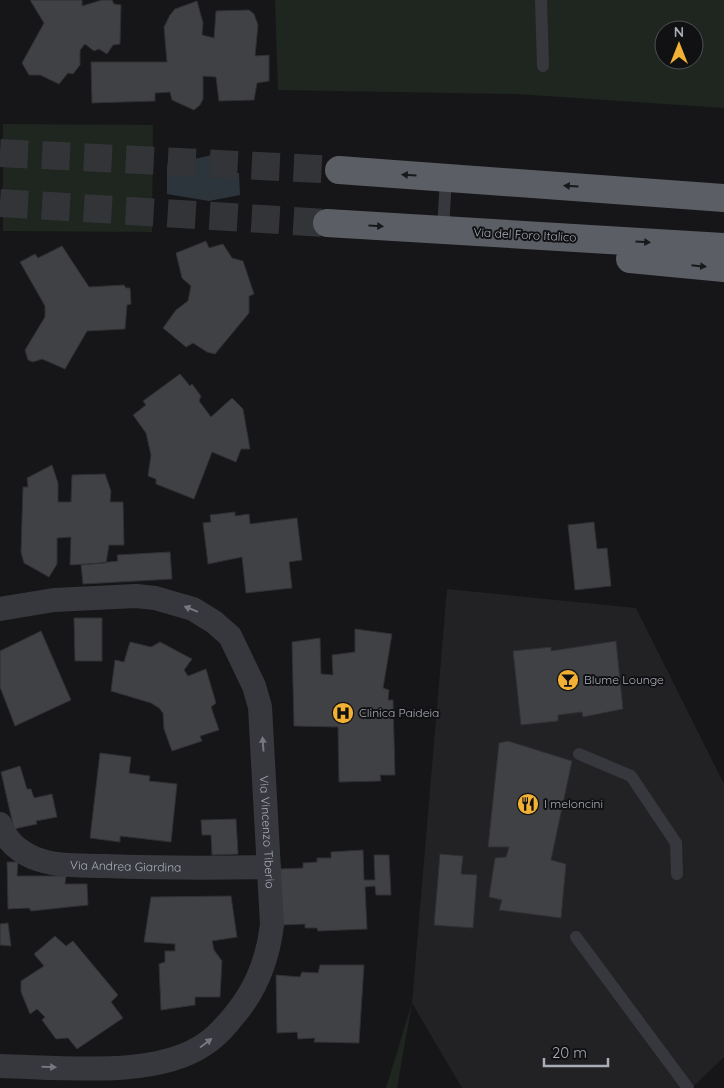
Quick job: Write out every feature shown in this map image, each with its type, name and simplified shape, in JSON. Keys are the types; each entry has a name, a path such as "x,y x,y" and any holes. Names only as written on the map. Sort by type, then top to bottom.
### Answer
{"highway":[{"path":"339,170 724,198"},
{"path":"598,188 724,188"},
{"name":"Via del Foro Italico","path":"327,223 724,247"},
{"path":"443,230 620,258 724,268"}],"street":[{"name":"Via Vincenzo Tiberio","path":"0,609 81,598 136,596 155,598 193,609 226,631 233,642 258,700 272,925 269,945 262,969 244,1003 206,1044 185,1055 163,1061 124,1067 0,1066"},
{"name":"Via Andrea Giardina","path":"0,824 6,838 22,852 36,859 57,864 162,868 269,867"}],"lane":[{"path":"541,0 543,66"},
{"path":"443,230 446,177"},
{"path":"579,754 631,776 676,843 677,874"},
{"path":"576,937 688,1088"}],"shaded area":[{"path":"275,0 724,0 724,108 517,94 278,90"},
{"path":"3,124 153,125 152,232 3,231"},
{"path":"212,155 216,168 209,173 239,173 240,195 209,201 167,194 167,165"},
{"path":"447,589 636,608 724,784 724,1057 692,1088 462,1088 412,1003"},
{"path":"412,1003 397,1088 386,1088"}],"building":[{"path":"30,0 82,0 82,6 102,0 112,0 114,4 121,5 120,44 113,45 107,54 99,49 94,51 85,44 80,50 80,65 73,74 68,73 59,84 40,75 29,75 22,63 44,23"},
{"path":"197,1 203,23 202,35 214,38 216,11 249,10 254,14 258,25 255,56 269,55 269,81 257,83 254,100 219,101 216,77 203,76 203,99 194,110 172,100 170,92 155,93 155,101 92,103 91,62 167,62 164,27 175,9"},
{"path":"206,241 209,248 223,244 232,258 243,261 254,294 249,296 249,313 215,354 207,352 193,343 186,347 163,328 176,310 188,301 191,286 182,278 176,253"},
{"path":"62,246 89,287 124,285 126,288 130,288 131,304 127,305 125,329 87,331 65,369 42,359 33,362 28,360 25,350 45,317 45,306 20,262 35,254 38,258"},
{"path":"180,374 190,386 192,384 201,396 199,401 211,417 232,398 243,409 250,449 241,449 236,462 212,452 194,499 156,484 156,479 148,476 151,455 146,433 133,415 146,405 143,401"},
{"path":"52,465 58,483 58,502 71,502 72,475 105,474 111,491 110,502 123,502 124,545 109,545 106,563 70,565 71,537 57,538 57,564 49,577 24,563 21,552 23,487 28,487 27,478"},
{"path":"235,512 235,516 249,514 250,524 297,518 302,560 289,562 292,588 246,593 242,557 208,564 203,523 211,522 210,515"},
{"path":"594,522 597,549 607,548 611,586 575,590 568,525"},
{"path":"170,552 172,579 83,584 81,565 118,561 117,555"},
{"path":"74,618 102,618 102,661 75,661"},
{"name":"Clinica Paideia","path":"355,629 392,634 383,688 389,690 388,700 393,700 395,775 380,775 381,781 339,782 338,727 294,726 292,642 320,638 321,674 333,675 332,655 355,652"},
{"path":"41,631 71,700 15,726 0,687 0,651"},
{"name":"Blume Lounge","path":"616,641 623,709 583,717 582,712 558,715 558,721 521,725 513,651 551,647 551,651"},
{"path":"130,642 151,647 160,642 192,659 184,670 188,676 206,669 216,703 211,707 219,730 200,736 202,741 172,751 164,729 163,713 159,708 151,703 111,691 115,660 124,662"},
{"name":"I meloncini","path":"508,741 572,761 551,860 566,864 561,918 499,910 502,900 489,897 495,858 506,857 509,847 488,847 499,743"},
{"path":"100,753 131,757 129,773 150,776 149,781 177,784 171,842 120,836 120,842 90,838"},
{"path":"20,766 27,789 31,789 34,798 52,794 57,817 36,821 37,824 14,829 1,772"},
{"path":"236,819 238,854 212,855 211,835 202,835 201,820"},
{"path":"363,850 364,880 375,880 374,855 389,855 391,895 376,895 375,886 365,887 367,929 318,931 317,928 305,928 305,924 282,925 279,869 303,868 303,863 317,862 317,858 331,858 331,852"},
{"path":"440,854 463,856 461,874 477,875 473,928 434,925"},
{"path":"7,862 18,862 17,876 66,876 65,884 87,884 88,905 31,911 29,908 8,909"},
{"path":"231,896 237,937 212,941 214,950 222,961 220,997 195,997 195,1005 161,1010 159,964 165,962 165,951 175,951 175,944 144,942 151,897"},
{"path":"8,923 11,946 0,945 0,924"},
{"path":"55,936 66,946 73,941 118,995 111,1002 123,1018 77,1049 68,1038 56,1039 42,1020 45,1017 37,1009 30,1014 21,992 21,981 44,966 34,954"},
{"path":"320,965 364,965 359,1043 314,1042 315,1038 298,1039 297,1032 277,1033 276,975 300,977 302,972 318,973"}],"tunnel":[{"path":"0,153 339,170"},
{"path":"0,203 327,223"}],"place":[{"name":"Blume Lounge","path":"568,680"},
{"name":"Clinica Paideia","path":"343,713"},
{"name":"I meloncini","path":"528,804"}]}
